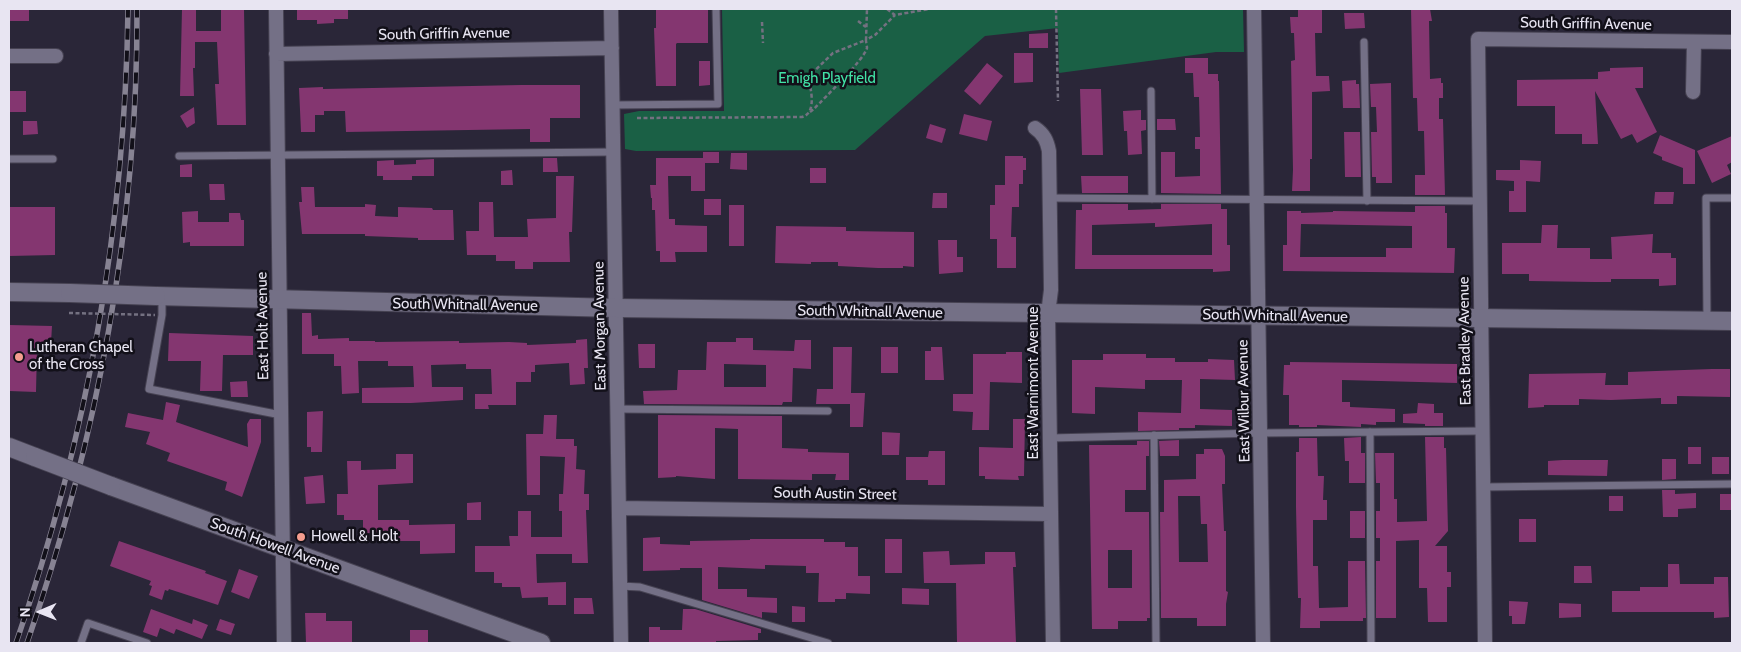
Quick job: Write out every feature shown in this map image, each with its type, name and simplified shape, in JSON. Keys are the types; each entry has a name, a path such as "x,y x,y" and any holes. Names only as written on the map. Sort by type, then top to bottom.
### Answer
{"street":[{"name":"East Holt Avenue","path":"276,9 284,643"},
{"name":"East Morgan Avenue","path":"611,9 621,643"},
{"name":"East Wilbur Avenue","path":"1254,9 1263,643"},
{"name":"South Griffin Avenue","path":"1478,39 1732,42"},
{"name":"East Bradley Avenue","path":"1478,39 1485,643"},
{"path":"1694,42 1694,92"},
{"name":"South Griffin Avenue","path":"276,54 612,48"},
{"path":"9,56 56,56"},
{"name":"East Warnimont Avenue","path":"1035,128 1044,135 1047,142 1050,198 1051,290 1048,314 1052,643"},
{"name":"South Whitnall Avenue","path":"9,292 616,308 1732,321"},
{"name":"South Howell Avenue","path":"9,447 541,643"},
{"name":"South Austin Street","path":"619,508 1051,514"}],"lane":[{"path":"613,105 718,104 716,9"},
{"path":"1364,42 1367,201"},
{"path":"1151,91 1152,199"},
{"path":"178,156 614,152"},
{"path":"9,159 54,159"},
{"path":"1050,198 1480,202"},
{"path":"1707,321 1706,198 1732,198"},
{"path":"159,296 162,315 149,389 281,415"},
{"path":"618,410 828,411"},
{"path":"1050,438 1261,433 1482,431"},
{"path":"1370,432 1371,643"},
{"path":"1154,435 1156,643"},
{"path":"1483,487 1732,484"},
{"path":"620,586 640,587 828,643"},
{"path":"81,643 88,623 147,643"}],"path":[{"path":"637,118 806,116 840,82 864,53 867,47 867,9"},
{"path":"887,9 895,15"},
{"path":"800,78 808,77 833,53 875,35 895,15 929,9"},
{"path":"1056,9 1058,100"},
{"path":"858,21 866,27"},
{"path":"762,22 763,43"},
{"path":"808,77 812,91 810,112"},
{"path":"69,313 155,315"}],"green space":[{"name":"Emigh Playfield","path":"722,9 1243,9 1244,52 1216,52 1059,73 1058,28 985,36 855,150 636,151 625,149 624,114 639,111 724,111"}],"building":[{"path":"10,9 29,9 29,21 10,21"},
{"path":"182,9 196,9 196,31 221,31 221,9 244,9 246,125 217,125 215,84 219,84 217,42 195,42 195,68 193,68 194,96 180,96"},
{"path":"297,9 348,9 348,19 334,19 334,23 317,24 317,20 297,20"},
{"path":"656,9 708,9 708,43 676,44 676,86 656,86 654,28 656,28"},
{"path":"1298,9 1322,9 1322,33 1315,33 1316,76 1329,76 1330,91 1312,92 1310,191 1292,191 1291,61 1295,60 1294,33 1291,33 1290,17 1298,17"},
{"path":"1411,9 1430,9 1432,21 1429,21 1430,79 1441,78 1441,83 1443,83 1443,98 1439,98 1439,119 1443,119 1445,195 1415,195 1415,175 1425,175 1424,131 1418,131 1417,98 1413,98"},
{"path":"1344,13 1364,13 1365,28 1345,29"},
{"path":"1048,33 1048,48 1029,48 1029,34"},
{"path":"1014,53 1033,53 1033,82 1014,83"},
{"path":"1185,58 1208,58 1208,74 1218,74 1221,194 1161,193 1161,152 1175,152 1175,177 1200,176 1200,149 1195,149 1195,137 1200,137 1199,97 1194,97 1193,73 1185,73"},
{"path":"699,61 710,61 710,85 699,86"},
{"path":"987,63 1003,76 980,105 964,91"},
{"path":"1643,67 1643,88 1635,88 1657,132 1637,143 1632,134 1621,139 1595,91 1598,144 1582,144 1582,134 1555,134 1555,106 1517,106 1517,80 1598,79 1598,72 1610,71 1610,68"},
{"path":"1356,80 1356,84 1359,84 1360,108 1343,108 1342,81"},
{"path":"1391,83 1392,183 1376,183 1376,177 1372,177 1371,132 1377,132 1376,107 1371,107 1370,84"},
{"path":"580,85 580,118 550,118 550,142 530,142 530,129 346,132 345,111 324,111 324,115 315,115 315,132 301,132 299,88"},
{"path":"1080,89 1101,89 1103,155 1082,155"},
{"path":"9,91 26,91 26,112 9,112"},
{"path":"194,107 195,123 187,128 180,116"},
{"path":"1141,110 1141,120 1146,120 1146,130 1141,131 1142,154 1128,155 1127,131 1124,131 1123,111"},
{"path":"964,114 992,121 987,141 959,134"},
{"path":"1157,119 1175,119 1176,130 1157,130"},
{"path":"23,121 37,121 38,134 23,135"},
{"path":"930,124 946,129 942,143 926,138"},
{"path":"1344,132 1360,132 1361,177 1345,177"},
{"path":"1660,135 1695,150 1695,184 1683,184 1683,168 1662,160 1662,157 1653,153"},
{"path":"1732,136 1732,162 1727,165 1731,174 1712,183 1697,151"},
{"path":"703,152 719,152 719,163 705,163 705,191 691,191 691,176 668,176 669,219 675,219 675,225 707,226 707,252 675,252 676,262 660,262 660,251 656,251 655,210 652,210 650,185 656,185 656,158 703,158"},
{"path":"731,153 747,153 747,170 730,169"},
{"path":"1005,156 1023,156 1023,158 1026,158 1026,170 1023,170 1023,184 1019,184 1019,207 1012,207 1011,237 1016,237 1016,268 997,268 997,239 990,239 990,205 995,205 995,185 1005,185"},
{"path":"543,158 557,158 558,172 543,172"},
{"path":"434,159 434,176 412,176 412,180 383,180 383,176 377,176 377,161 394,160 394,165 416,164 416,160"},
{"path":"1520,160 1541,161 1540,182 1526,181 1526,212 1509,212 1509,191 1514,191 1514,181 1496,180 1496,170 1520,170"},
{"path":"192,164 192,177 180,177 180,165"},
{"path":"810,168 826,168 826,183 810,183"},
{"path":"512,170 513,185 501,185 501,171"},
{"path":"556,176 574,176 572,232 569,232 570,262 533,262 533,269 515,269 515,261 496,261 496,255 467,255 466,231 479,231 479,202 493,202 494,237 528,237 527,219 556,218"},
{"path":"1081,176 1128,176 1128,193 1082,193"},
{"path":"209,184 224,184 225,200 210,200"},
{"path":"301,187 314,187 315,207 365,207 365,204 376,205 375,216 398,217 398,207 453,210 454,240 418,240 418,238 365,236 365,234 302,234 299,202 302,202"},
{"path":"1655,192 1674,192 1673,204 1654,204"},
{"path":"933,193 947,193 947,208 932,208"},
{"path":"704,199 721,199 721,215 704,215"},
{"path":"1082,204 1128,204 1128,210 1161,209 1161,204 1221,204 1221,209 1227,209 1227,245 1230,245 1230,271 1213,272 1213,269 1075,269 1076,210 1082,210","holes":["1155,223 1155,227 1212,224 1212,255 1092,255 1092,225"]},
{"path":"729,205 744,205 744,246 729,246"},
{"path":"1415,206 1445,206 1445,213 1447,213 1447,248 1455,248 1454,273 1283,271 1283,245 1287,245 1287,211 1301,211 1301,213 1333,211 1415,212","holes":["1301,224 1412,226 1412,248 1386,248 1386,257 1300,257"]},
{"path":"9,207 55,207 55,255 9,256"},
{"path":"198,211 198,222 229,222 229,213 240,213 241,220 244,220 244,246 190,246 190,242 183,243 182,212"},
{"path":"1542,225 1558,225 1557,248 1590,248 1590,259 1612,259 1611,237 1653,234 1652,253 1671,253 1671,258 1676,258 1676,285 1659,286 1659,279 1611,279 1611,282 1529,281 1529,274 1502,274 1502,243 1541,243"},
{"path":"776,226 846,227 846,231 914,232 914,267 838,266 838,262 811,262 811,264 775,263"},
{"path":"938,240 957,240 957,257 963,257 963,272 939,274"},
{"path":"302,313 311,313 312,336 318,335 318,339 349,338 349,341 375,342 509,342 527,343 527,345 576,343 576,340 587,339 588,368 584,368 585,384 570,385 569,363 535,365 535,372 531,372 531,382 516,382 516,405 488,405 489,409 475,409 475,394 492,394 491,369 466,369 466,364 431,365 432,387 463,387 463,400 362,403 362,388 414,387 413,366 388,366 388,361 358,361 359,393 342,394 341,366 334,366 334,354 302,354"},
{"name":"Lutheran Chapel of the Cross","path":"9,325 52,326 51,343 45,343 45,350 37,349 36,392 9,391"},
{"path":"169,333 253,336 253,355 223,355 222,391 200,391 201,361 168,361"},
{"path":"736,338 753,338 753,350 794,351 795,340 811,340 811,369 793,368 792,402 783,402 782,405 644,404 643,391 677,390 678,370 706,370 707,342 736,342","holes":["724,364 766,365 766,387 724,387"]},
{"path":"638,344 655,344 655,368 639,368"},
{"path":"833,347 852,347 851,393 865,393 863,427 850,427 850,404 816,404 817,389 833,389"},
{"path":"881,347 898,347 898,373 881,373"},
{"path":"931,347 942,347 944,380 925,380 925,351 931,351"},
{"path":"1006,352 1022,352 1022,383 990,382 989,430 972,430 973,412 953,411 953,394 973,394 973,354 1006,354"},
{"path":"1103,354 1146,354 1146,358 1175,358 1175,362 1208,362 1208,359 1234,360 1235,380 1200,379 1200,409 1232,410 1232,426 1195,425 1195,428 1179,428 1179,430 1138,431 1138,412 1181,413 1182,380 1145,380 1145,389 1095,387 1095,414 1072,413 1072,360 1103,360"},
{"path":"1290,362 1457,364 1457,383 1342,380 1342,402 1350,402 1350,407 1395,409 1395,422 1376,422 1376,425 1361,424 1361,427 1317,425 1317,427 1299,427 1299,425 1289,425 1289,395 1283,395 1284,365 1290,365"},
{"path":"1730,369 1730,397 1677,396 1677,404 1661,404 1661,398 1579,399 1579,405 1544,405 1544,407 1528,408 1529,374 1606,373 1605,385 1628,385 1628,372"},
{"path":"247,381 248,397 231,397 230,382"},
{"path":"166,402 180,405 176,422 248,447 247,424 250,419 261,419 261,442 242,497 225,490 227,482 167,461 170,453 146,444 150,432 125,427 128,413 163,420"},
{"path":"1418,403 1434,404 1434,413 1443,413 1443,426 1403,423 1403,414 1417,413"},
{"path":"323,411 322,452 311,452 311,447 307,447 307,412"},
{"path":"544,415 557,415 556,439 574,439 574,446 577,446 576,469 585,470 584,494 589,494 589,510 586,510 588,563 572,563 572,554 536,554 537,583 566,582 566,605 548,605 548,597 522,598 520,587 502,587 502,583 494,583 494,572 475,572 475,546 510,546 509,536 518,536 518,511 531,511 531,537 562,537 562,511 559,511 559,494 563,494 565,457 540,456 540,495 527,495 526,434 543,434"},
{"path":"658,415 782,416 782,448 808,449 808,452 849,453 849,480 835,480 836,474 812,474 812,480 738,479 738,429 715,428 715,479 676,476 658,478"},
{"path":"1013,419 1025,419 1024,476 1018,476 1019,480 985,479 985,476 979,476 979,447 1013,448"},
{"path":"882,432 900,433 899,455 882,455"},
{"path":"1361,437 1361,453 1365,453 1365,483 1349,483 1349,461 1345,461 1344,438"},
{"path":"1425,437 1444,437 1444,448 1446,448 1448,531 1435,546 1447,546 1447,572 1451,572 1451,587 1447,587 1447,622 1428,622 1427,588 1419,588 1419,540 1396,541 1396,618 1376,618 1376,561 1380,561 1380,538 1376,538 1376,511 1380,511 1380,483 1376,483 1375,453 1394,453 1394,499 1397,499 1397,522 1427,521"},
{"path":"1299,438 1317,438 1318,476 1324,476 1323,500 1327,500 1327,520 1313,520 1313,566 1318,566 1319,608 1348,607 1348,561 1365,561 1366,618 1363,618 1363,621 1320,621 1320,628 1300,628 1301,598 1298,598 1296,507 1296,452 1299,452"},
{"path":"1179,440 1179,456 1160,456 1159,441"},
{"path":"1137,441 1149,441 1149,456 1146,456 1146,490 1125,490 1125,512 1149,512 1150,618 1147,618 1147,621 1118,621 1118,629 1092,629 1089,445 1137,445","holes":["1108,550 1132,550 1132,588 1108,588"]},
{"path":"1688,447 1701,447 1701,464 1688,464"},
{"path":"1204,449 1222,449 1225,456 1225,484 1222,484 1224,531 1226,531 1226,591 1228,592 1226,626 1197,626 1197,618 1161,618 1160,512 1164,512 1164,480 1196,479 1196,454 1204,454","holes":["1178,496 1200,496 1201,524 1207,524 1208,562 1179,562"]},
{"path":"929,451 945,451 945,485 928,485 928,480 906,480 906,457 928,457"},
{"path":"396,454 413,454 413,483 378,485 378,520 409,520 409,525 455,524 455,553 420,554 420,541 390,541 390,533 363,533 363,520 344,520 344,515 337,515 337,494 348,494 347,461 361,461 361,470 396,469"},
{"path":"1712,457 1729,457 1729,474 1712,474"},
{"path":"1662,459 1676,459 1676,479 1662,480"},
{"path":"1608,460 1607,476 1548,475 1548,461"},
{"path":"323,475 325,503 306,504 304,477"},
{"path":"1662,490 1675,490 1675,494 1696,493 1696,508 1678,509 1678,517 1663,517"},
{"path":"1720,494 1732,494 1732,510 1720,510"},
{"path":"1609,496 1623,496 1623,511 1609,511"},
{"path":"481,502 481,520 467,520 467,503"},
{"path":"1350,511 1365,511 1365,538 1350,538"},
{"path":"1519,519 1536,519 1536,542 1519,542"},
{"path":"660,537 660,544 690,545 690,541 750,539 824,539 824,542 845,542 845,547 858,547 858,576 870,576 870,594 846,593 846,599 835,599 835,602 818,602 819,573 806,573 806,566 765,565 765,569 718,567 718,589 747,589 747,597 777,598 777,613 762,612 762,618 702,600 702,568 643,571 643,538"},
{"path":"885,539 902,539 902,573 885,573"},
{"path":"119,541 206,571 205,573 227,581 218,605 169,589 168,591 165,590 162,600 149,595 152,586 149,585 151,581 110,566"},
{"path":"949,551 950,565 985,564 985,552 1015,552 1016,567 1013,567 1016,643 957,643 956,583 924,583 923,552"},
{"path":"1668,564 1679,564 1680,584 1714,584 1714,577 1728,577 1729,617 1714,618 1714,612 1612,612 1612,591 1640,591 1640,587 1668,587"},
{"path":"1574,566 1591,566 1592,583 1574,583"},
{"path":"239,569 258,576 249,599 231,592"},
{"path":"902,588 929,589 929,605 902,604"},
{"path":"574,598 592,598 594,614 574,614"},
{"path":"1509,601 1528,602 1525,624 1512,624 1512,616 1509,616"},
{"path":"1559,603 1581,604 1581,617 1559,618"},
{"path":"792,606 805,607 805,622 792,622"},
{"path":"151,609 192,624 193,619 208,625 202,639 176,629 174,634 160,628 157,637 143,632"},
{"path":"683,609 695,609 761,629 761,633 758,633 758,640 716,641 716,643 649,643 649,627 660,627 660,630 682,630"},
{"path":"305,613 326,613 326,621 352,621 352,643 306,643"},
{"path":"220,619 235,624 231,635 216,630"},
{"path":"410,630 428,630 428,643 410,643"}],"railway":[{"path":"16,643 41,566 63,488 82,410 98,330 110,251 119,170 125,90 128,9"},
{"path":"27,643 52,567 74,489 93,410 109,330 130,170 137,9"}],"place":[{"name":"Lutheran Chapel of the Cross","path":"19,357"},
{"name":"Howell & Holt","path":"301,537"}]}
